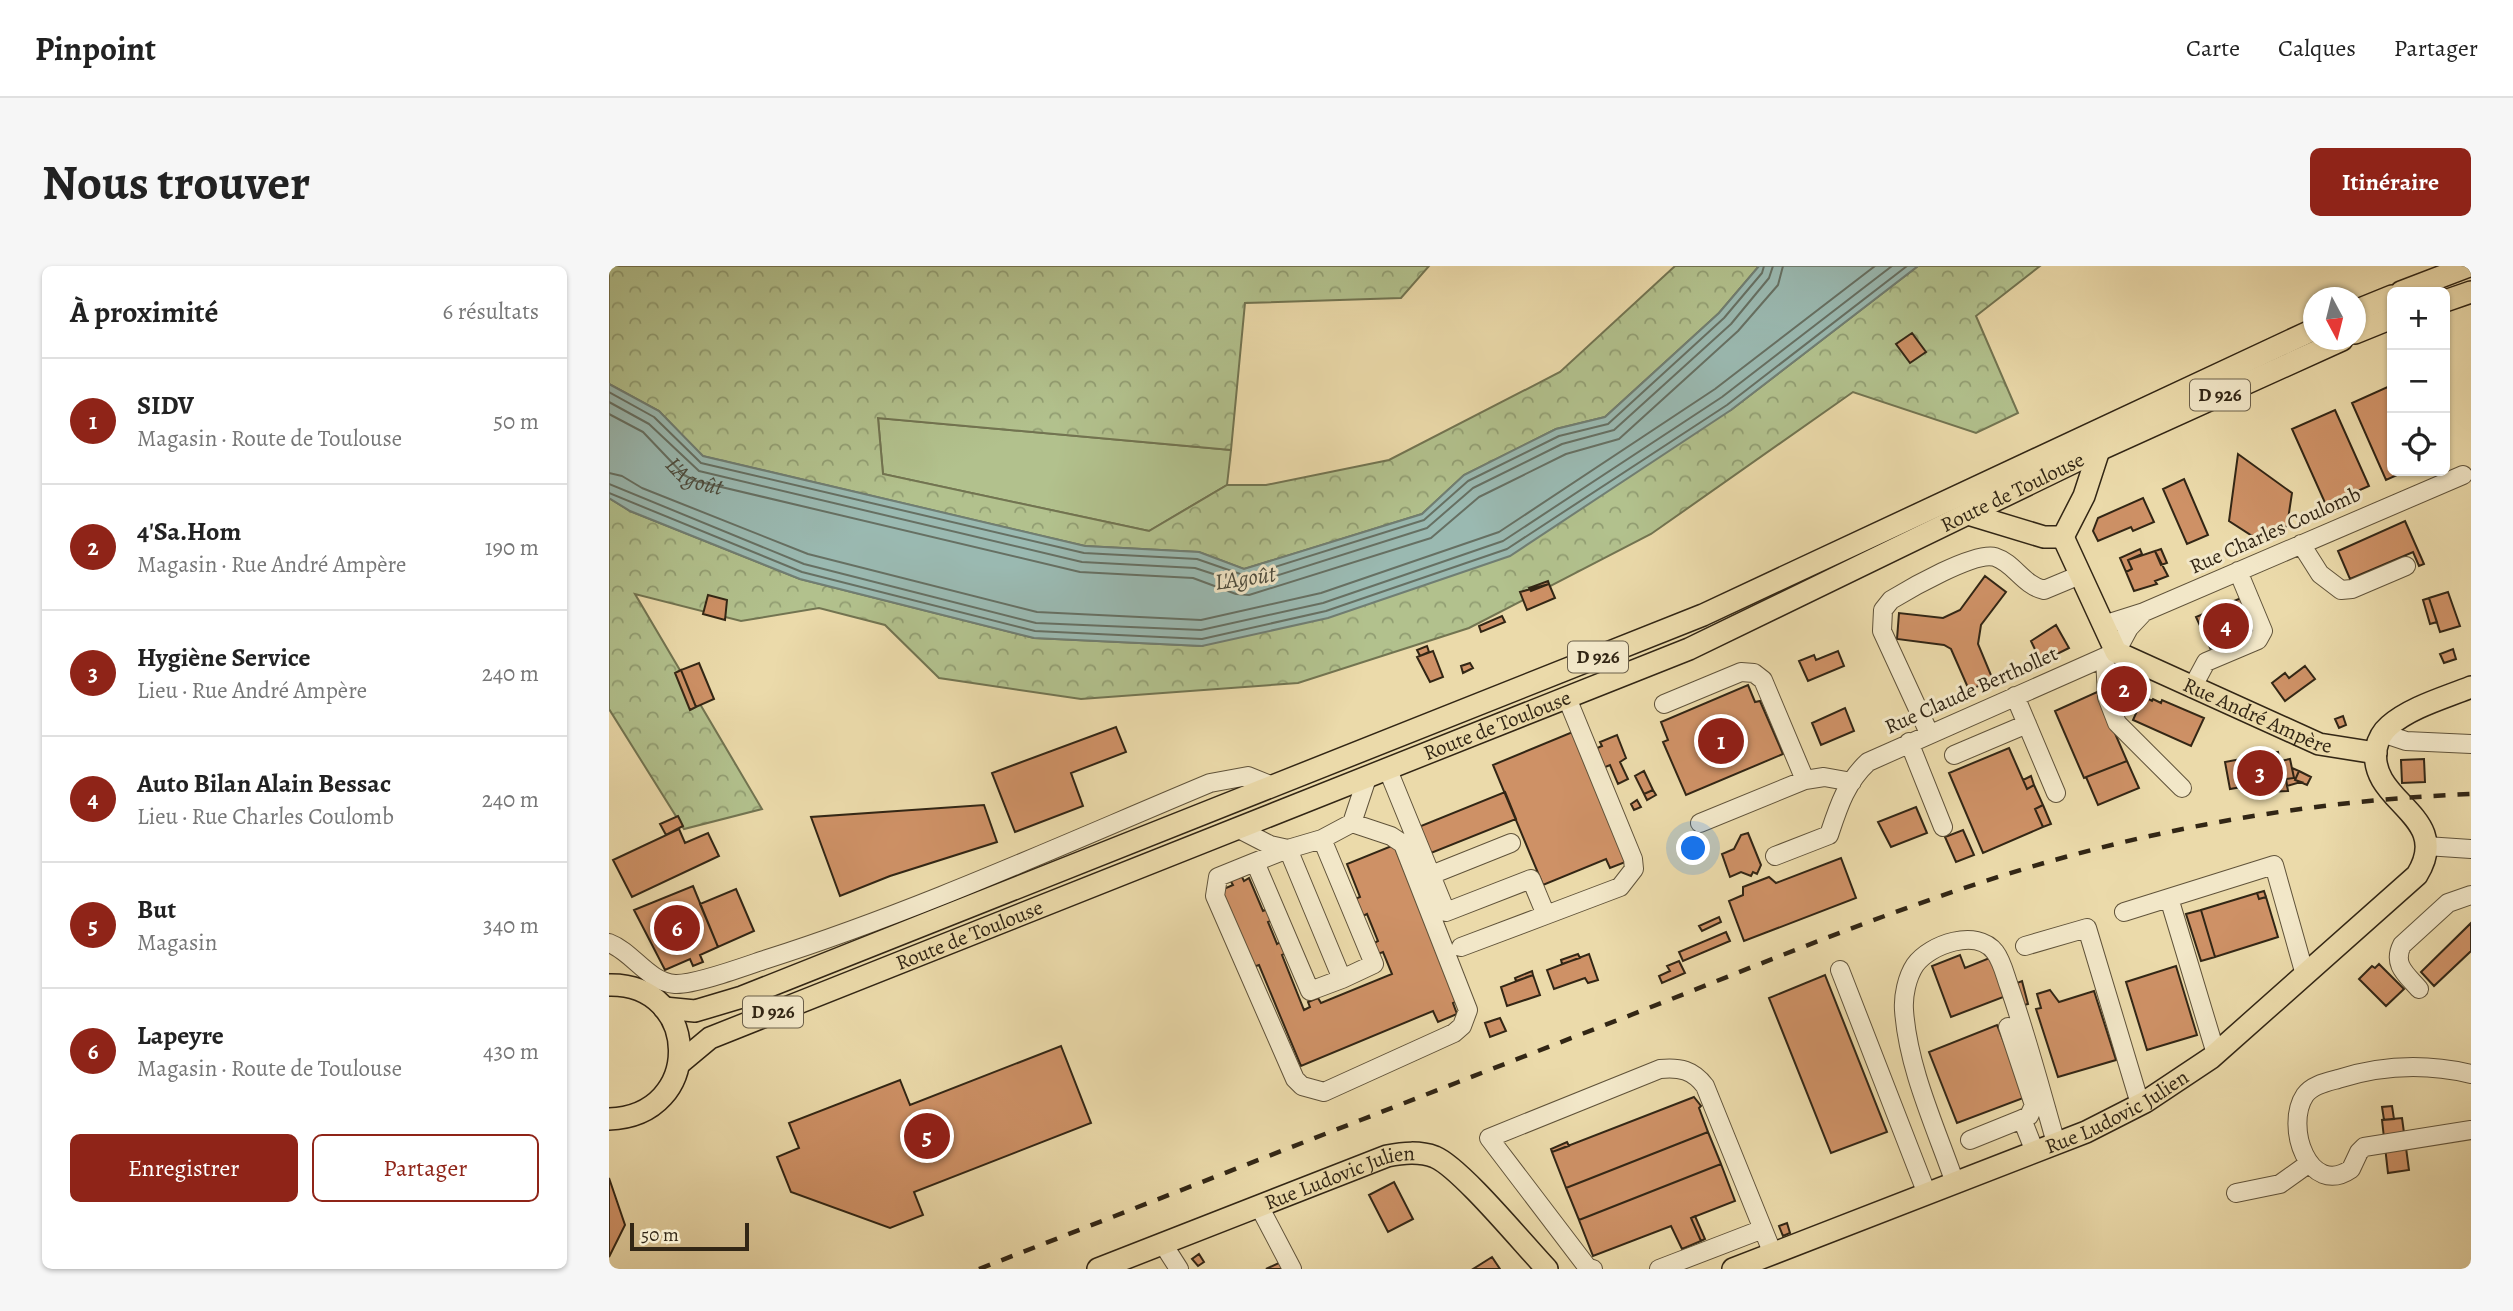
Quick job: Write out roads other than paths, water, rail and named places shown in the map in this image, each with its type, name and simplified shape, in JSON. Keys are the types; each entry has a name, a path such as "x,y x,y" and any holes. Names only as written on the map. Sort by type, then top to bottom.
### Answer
{"main road":[{"path":"2414,287 2469,266"},
{"path":"2450,299 2471,292"},
{"path":"2366,307 2387,298"},
{"path":"2366,329 2387,320"},
{"name":"Route de Toulouse","path":"664,1008 695,1011 742,997 1703,615 2303,335"},
{"name":"Route de Toulouse","path":"680,1063 710,1038 1689,649 2099,450 2320,350"},
{"path":"2063,537 2084,496 2099,450"},
{"path":"1968,514 2044,537 2063,537"},
{"path":"2063,537 2103,625 2110,654"},
{"name":"Rue André Ampère","path":"2110,654 2319,744 2379,743"},
{"path":"2426,846 2418,819 2382,782 2377,768 2379,743 2406,715 2471,687"},
{"name":"Rue Ludovic Julien","path":"1733,1269 1764,1261 2035,1152 2140,1104 2216,1054 2411,881 2421,867 2426,846"},
{"name":"D 926","path":"612,984 651,996 664,1008"},
{"path":"664,1008 678,1034 680,1063"},
{"name":"D 926","path":"609,1119 627,1118 646,1111 662,1099 674,1082 680,1063"},
{"name":"Rue Ludovic Julien","path":"1098,1269 1387,1156 1421,1153 1451,1167 1547,1269"}],"street":[{"name":"Rue Charles Coulomb","path":"2103,625 2144,612 2463,475"},
{"path":"2301,544 2320,574 2341,590 2352,589 2406,566"},
{"path":"1929,733 1882,632 1883,610 1891,600 1964,563 1986,556 2004,562 2029,583 2044,590 2080,575"},
{"path":"2192,688 2206,663 2258,640 2263,631 2238,571"},
{"name":"Rue Charles Coulomb","path":"2110,654 2144,612"},
{"path":"2110,654 2107,697 2117,723 2182,788"},
{"name":"Rue Claude Berthollet","path":"1775,856 1829,835 1840,799 1868,762 2110,654"},
{"path":"1664,704 1741,672 1754,673 1763,680 1805,780"},
{"path":"2015,696 2056,793"},
{"path":"1461,947 1621,887 1630,879 1634,869 1633,859 1567,698"},
{"path":"1960,720 1972,747"},
{"path":"1954,755 2027,724"},
{"path":"2379,743 2406,741 2471,744"},
{"path":"1909,742 1943,827"},
{"path":"1388,770 1446,912 1531,880 1546,915"},
{"path":"609,943 628,952 650,975 675,984 816,944 1210,783 1248,776 1270,785"},
{"path":"1700,823 1805,780 1824,777 1852,782"},
{"path":"1352,823 1391,836 1403,844 1468,1010 1462,1026 1454,1032 1324,1092 1302,1086 1295,1079 1215,896 1218,877 1288,849 1322,839 1352,823 1367,778"},
{"path":"1239,829 1269,845 1288,849"},
{"path":"1255,862 1310,991 1374,964 1322,839"},
{"path":"1431,875 1511,843"},
{"path":"2426,846 2471,849"},
{"path":"1288,849 1342,978"},
{"path":"2124,912 2274,865 2305,975"},
{"path":"2419,989 2400,968 2397,954 2402,945 2448,902 2471,895"},
{"path":"2169,898 2216,1054"},
{"path":"2025,946 2087,928 2140,1104"},
{"path":"1955,1183 1920,1083 1903,1009 1907,982 1915,964 1927,952 1941,946 1977,941 1990,946 1997,954 2017,1009 2056,1143"},
{"path":"1840,970 1927,1194"},
{"path":"1970,1140 2029,1116 2034,1105 2008,1027"},
{"path":"2471,1074 2396,1066 2364,1071 2321,1084 2307,1092 2298,1108 2300,1146 2308,1164 2327,1174 2343,1174 2351,1169 2358,1152 2364,1147 2471,1130"},
{"path":"1593,1269 1588,1268 1489,1138 1660,1069 1686,1070 1697,1076 1705,1086 1763,1229 1764,1261"},
{"path":"2022,1119 2035,1152"},
{"path":"2236,1194 2280,1184 2308,1164"},
{"path":"1259,1206 1291,1269"},
{"path":"1659,1269 1763,1229"},
{"path":"1163,1244 1179,1269"}],"water":[{"name":"L'Agoût","path":"1759,266 1918,266 1731,410 1510,556 1328,618 1202,646 1034,638 800,579 630,511 609,498 609,384 659,411 703,456 1085,546 1199,552 1244,569 1422,514 1464,475 1556,429 1605,417 1719,313"}],"railway":[{"path":"979,1269 1815,942 1920,903 2027,868 2136,839 2247,817 2359,802 2471,794"}],"place":[{"name":"Auto Bilan Alain Bessac","path":"2226,626"},
{"name":"4'Sa.Hom","path":"2124,689"},
{"name":"SIDV","path":"1721,741"},
{"name":"Hygiène Service","path":"2260,773"},
{"name":"Lapeyre","path":"677,928"},
{"name":"But","path":"927,1136"}]}
